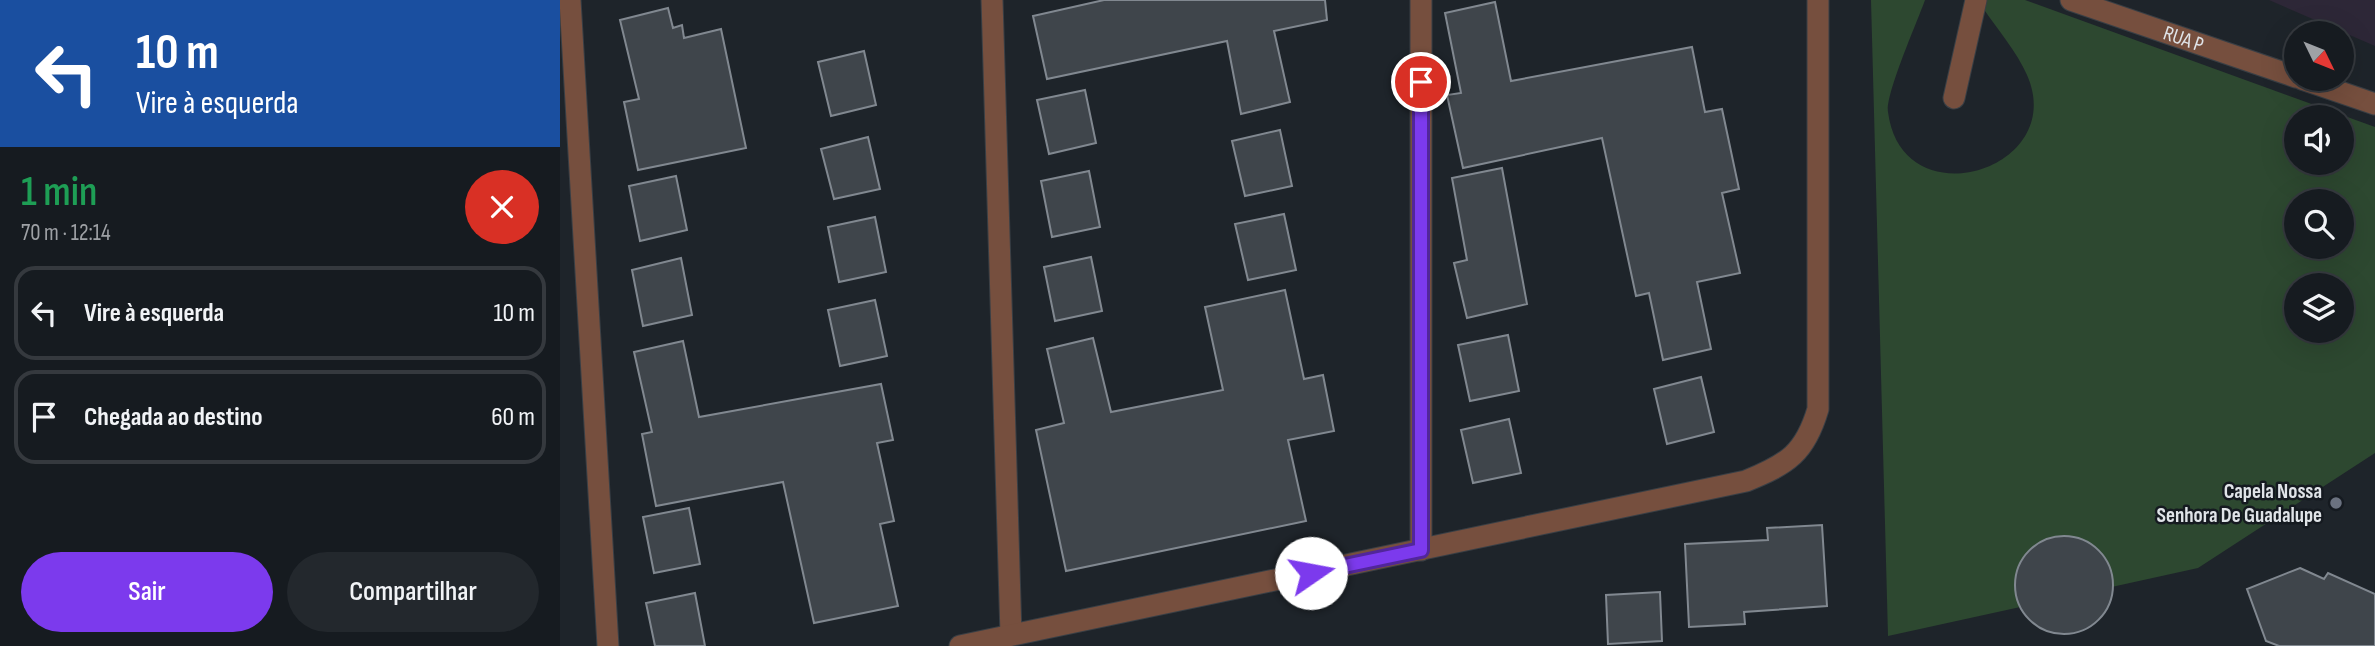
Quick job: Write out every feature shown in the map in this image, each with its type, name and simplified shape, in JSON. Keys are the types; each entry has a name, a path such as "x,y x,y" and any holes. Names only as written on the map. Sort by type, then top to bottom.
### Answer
{"street":[{"path":"570,0 608,646"},
{"path":"992,0 1011,635"},
{"path":"1421,0 1421,550"},
{"path":"960,646 1746,481 1794,457 1811,434 1818,409 1818,0"},
{"path":"1954,98 1976,0"},
{"name":"RUA P","path":"2071,0 2284,73"},
{"path":"2337,91 2375,104"}],"shaded area":[{"path":"2269,0 2375,0 2375,46 2354,37 2354,21 2317,21"}],"green space":[{"path":"1871,0 1925,0 1897,74 1888,112 1900,146 1922,166 1949,173 1979,170 2005,157 2025,136 2034,108 2023,66 1983,8 1981,0 2025,0 2314,105 2284,105 2284,175 2354,175 2354,119 2375,127 2375,453 2198,568 1888,636"}],"building":[{"path":"1104,0 1325,0 1327,20 1274,31 1290,102 1241,114 1227,41 1047,79 1033,16"},
{"path":"1495,2 1511,81 1692,47 1705,112 1722,109 1739,189 1722,193 1740,273 1697,282 1711,349 1663,360 1649,293 1636,296 1602,138 1463,168 1447,95 1461,93 1445,13"},
{"path":"668,8 673,28 682,25 684,38 721,29 746,148 638,170 624,102 639,99 620,20"},
{"path":"864,51 876,105 831,116 818,62"},
{"path":"1085,90 1096,143 1049,154 1037,100"},
{"path":"1280,130 1292,186 1245,196 1232,141"},
{"path":"868,137 880,189 834,199 821,149"},
{"path":"1502,168 1527,304 1467,318 1454,263 1467,260 1452,178"},
{"path":"1089,171 1100,227 1052,237 1041,181"},
{"path":"676,176 687,230 640,241 629,186"},
{"path":"1284,214 1296,270 1248,280 1235,224"},
{"path":"875,217 886,272 839,282 828,227"},
{"path":"1091,257 1102,311 1055,321 1044,267"},
{"path":"681,258 692,315 643,326 632,270"},
{"path":"1285,290 1304,379 1323,375 1334,431 1288,440 1306,521 1066,571 1036,430 1064,423 1047,349 1093,338 1111,412 1223,390 1205,307"},
{"path":"875,300 887,356 840,366 828,310"},
{"path":"1508,335 1519,391 1470,401 1458,345"},
{"path":"683,341 699,417 881,384 893,440 877,443 894,521 880,524 898,606 814,623 783,482 656,506 642,434 652,432 634,352"},
{"path":"1701,377 1714,432 1667,444 1654,389"},
{"path":"1509,419 1521,473 1473,483 1461,430"},
{"path":"689,508 700,564 654,573 643,517"},
{"path":"1822,525 1827,606 1744,612 1745,624 1689,627 1685,544 1768,540 1767,528"},
{"path":"2064,536 2083,540 2099,550 2109,566 2113,585 2109,604 2099,620 2083,630 2064,634 2045,630 2029,620 2019,604 2015,585 2019,566 2029,550 2045,540"},
{"path":"2300,568 2324,579 2328,573 2375,594 2375,646 2279,646 2266,641 2247,589"},
{"path":"1660,592 1662,641 1608,644 1606,595"},
{"path":"695,593 705,646 655,646 646,603"}],"place":[{"name":"Capela Nossa Senhora De Guadalupe","path":"2336,503"}],"route":[{"path":"1311,573 1421,550 1421,82"}]}
